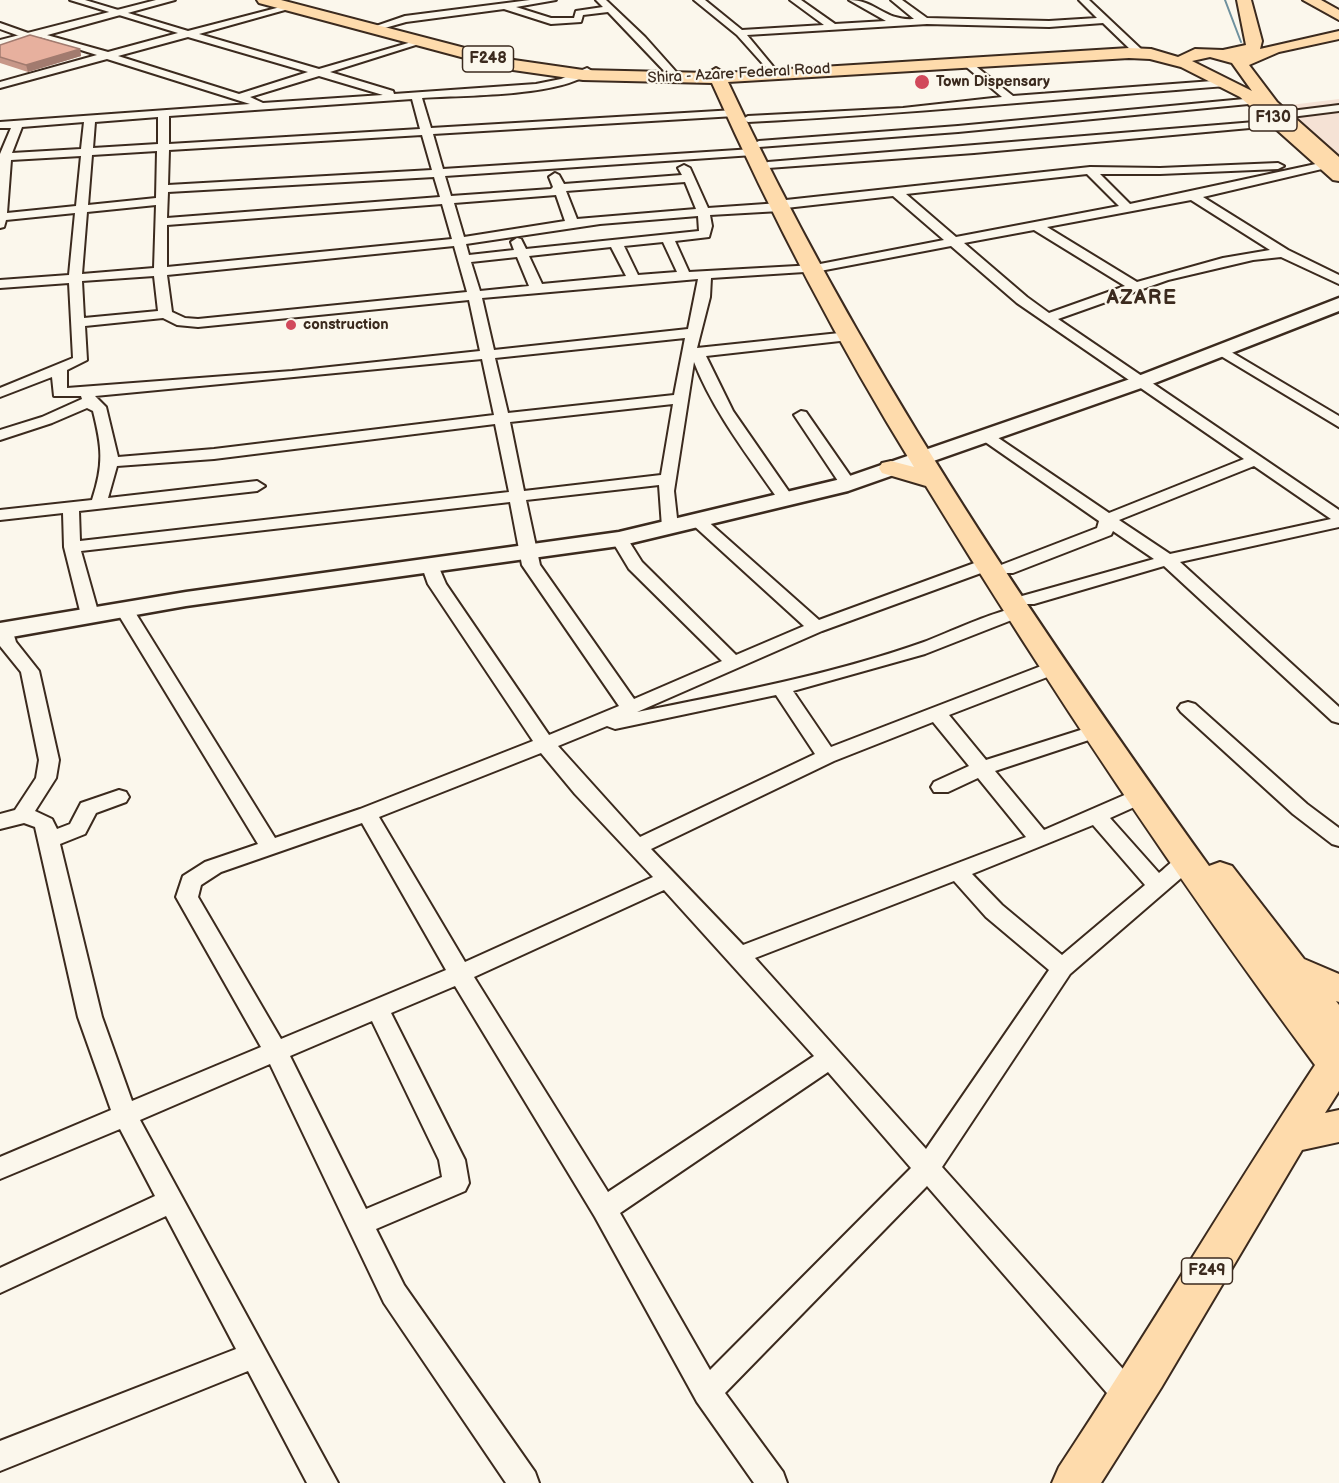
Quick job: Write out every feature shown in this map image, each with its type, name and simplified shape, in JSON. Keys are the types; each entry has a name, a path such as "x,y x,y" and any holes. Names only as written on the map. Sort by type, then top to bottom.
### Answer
{"main road":[{"name":"Shira - Azare Federal Road","path":"264,0 293,3 513,60 583,73 673,74 728,79 771,70 1141,53 1192,67"},
{"path":"1221,55 1253,48 1254,41 1244,0"},
{"path":"1310,0 1339,16"},
{"name":"Shira - Azare Federal Road","path":"293,3 419,41 506,64 583,73 728,79 1136,49 1221,55"},
{"path":"1202,53 1186,57 1192,67 1222,73 1275,48 1339,36"},
{"path":"1221,55 1242,65"},
{"name":"F130","path":"1242,65 1253,84 1281,119"},
{"name":"F130","path":"1192,67 1226,83 1255,101 1281,119 1336,166"},
{"path":"728,79 741,116 783,206 849,336 1022,606 1056,667 1098,731 1233,927 1338,1057"},
{"path":"815,267 926,457 934,481 997,567"},
{"path":"2,630 124,609 619,539 786,500 848,484 1140,382 1339,304"},
{"path":"891,468 934,481"},
{"path":"1022,606 1289,966 1338,1057"},
{"path":"1289,966 1325,986 1339,988"},
{"name":"F249","path":"1075,1483 1130,1398 1254,1191 1292,1136 1338,1057"},
{"path":"1292,1136 1339,1126"}],"street":[{"path":"75,0 400,96"},
{"path":"0,44 169,0"},
{"path":"381,26 405,19 551,0"},
{"path":"601,0 642,39 673,74"},
{"path":"699,0 740,33 771,70"},
{"path":"795,0 833,27"},
{"path":"854,0 897,23"},
{"path":"896,0 920,19 927,21"},
{"path":"1084,0 1136,49"},
{"path":"0,85 293,3"},
{"path":"502,6 547,20 569,22 578,20 579,13 611,9"},
{"path":"740,33 927,21 1049,24 1105,20"},
{"path":"0,26 109,56 269,107"},
{"path":"240,97 419,41"},
{"path":"968,63 1011,99"},
{"path":"0,125 546,86 564,82 583,73"},
{"path":"2,157 88,150 162,148 426,132 741,116 903,111 1011,99 1226,83"},
{"path":"416,95 474,294 502,418 531,565 630,708"},
{"path":"1042,97 1117,171"},
{"path":"760,154 1064,119 1255,101"},
{"path":"18,123 2,157 0,220 162,195 437,172 760,154 974,150 1281,119 1339,108"},
{"path":"164,114 160,270 165,314"},
{"path":"0,393 80,360 75,277 90,118"},
{"path":"974,150 1007,178"},
{"path":"464,259 705,234 706,228 702,212 678,158"},
{"path":"553,165 558,188 573,225"},
{"path":"0,284 216,267 458,242 492,237 512,231 783,206 1090,170 1285,165 1300,171"},
{"path":"76,323 165,314 182,322 198,323 634,279 815,267 1038,227 1193,196 1300,171 1336,166"},
{"path":"1090,170 1128,209"},
{"path":"160,222 554,192 558,188 688,178"},
{"path":"896,192 954,243 1047,318 1339,517"},
{"path":"1193,196 1284,253 1339,280"},
{"path":"1038,227 1136,287"},
{"path":"512,231 537,289"},
{"path":"666,237 677,255 684,275"},
{"path":"615,242 634,279"},
{"path":"1047,318 1221,261 1250,255 1284,253"},
{"path":"670,527 666,491 694,351 693,333 703,297 705,273"},
{"path":"60,369 59,393 91,396 488,352 693,333"},
{"path":"694,351 849,336"},
{"path":"1221,350 1339,422"},
{"path":"694,351 732,421 786,500"},
{"path":"0,435 47,420 91,396"},
{"path":"91,396 94,407 99,406 110,440 111,462 99,502"},
{"path":"111,462 214,454 502,418 683,399"},
{"path":"801,415 848,484"},
{"path":"986,436 1167,560 1339,717"},
{"path":"1107,519 1256,460"},
{"path":"72,547 668,480"},
{"path":"0,515 99,502 257,486"},
{"path":"71,506 72,547 90,615"},
{"path":"524,1483 394,1294 275,1050 187,897 191,881 213,867 368,814 573,733 816,627 1105,531 1107,519"},
{"path":"698,521 816,627"},
{"path":"573,733 830,677 960,638 1022,606 1167,560 1339,522"},
{"path":"619,539 635,565 734,663"},
{"path":"431,567 437,584 544,744 636,848 739,956 1130,1398"},
{"path":"124,609 270,847"},
{"path":"2,630 7,643 30,671 49,760 46,778 22,814"},
{"path":"636,848 827,756 1056,667"},
{"path":"781,688 827,756"},
{"path":"1188,708 1292,802 1339,839"},
{"path":"936,712 1040,840"},
{"path":"941,787 980,769 1098,731"},
{"path":"739,956 1040,840 1143,795"},
{"path":"48,841 78,828 88,808 119,797"},
{"path":"0,822 22,814 38,818 45,824 90,1017 125,1115 323,1483"},
{"path":"368,814 460,974 604,1209 707,1392 772,1483"},
{"path":"1096,815 1158,886"},
{"path":"707,1392 926,1170 1062,968 1188,861"},
{"path":"957,871 994,911 1062,968"},
{"path":"0,1168 275,1050 460,974 666,880"},
{"path":"360,1224 456,1183 452,1160 378,1008"},
{"path":"604,1209 829,1059"},
{"path":"0,1281 171,1201"},
{"path":"0,1456 254,1356"}],"shaded area":[{"path":"1339,99 1339,165 1274,107"}],"building":[{"path":"30,35 80,49 26,65 0,57 0,45"}],"waterway":[{"path":"1225,0 1241,42"}],"place":[{"name":"Town Dispensary","path":"922,82"},
{"name":"construction","path":"291,325"}],"district":[{"name":"AZARE","path":"1142,299"}]}
